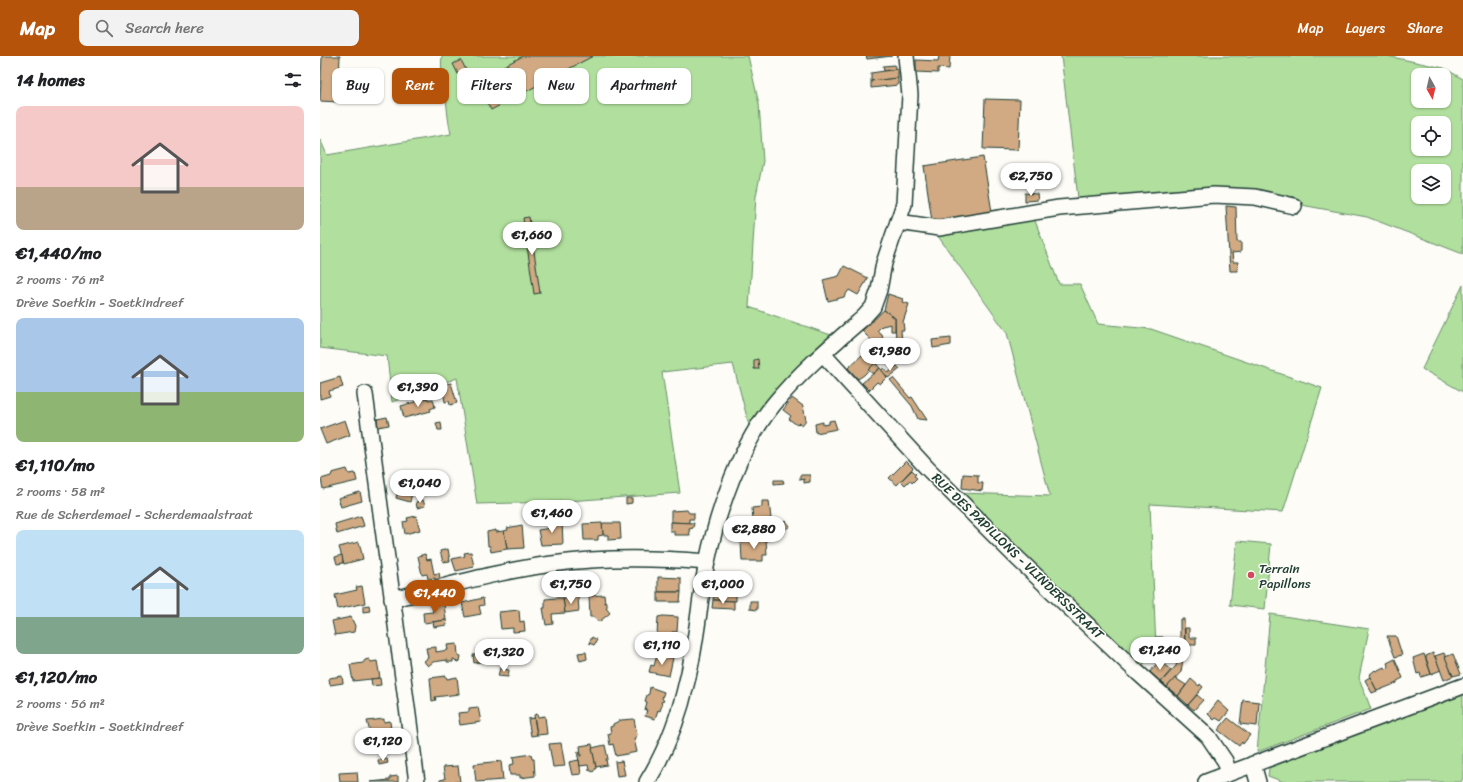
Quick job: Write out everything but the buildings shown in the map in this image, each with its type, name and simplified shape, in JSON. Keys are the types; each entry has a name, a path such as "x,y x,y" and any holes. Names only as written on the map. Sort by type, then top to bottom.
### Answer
{"street":[{"path":"648,782 664,751 675,724 687,681 707,562 719,516 748,444 772,405 790,385 873,307 879,290 884,263 904,204 910,95 906,56"},
{"path":"898,222 939,228 1059,208 1214,195 1255,198 1294,206"},
{"name":"RUE DES PAPILLONS - VLINDERSSTRAAT","path":"823,354 927,468 1014,555 1136,671 1208,736 1225,762 1229,773"},
{"path":"365,394 417,782"},
{"path":"392,599 486,577 552,564 597,560 680,560 707,562"},
{"path":"1206,782 1463,686"},
{"path":"1253,764 1262,781"}],"green space":[{"path":"442,56 748,56 759,104 763,161 756,196 749,307 831,335 777,393 750,429 733,364 662,372 680,493 554,502 477,504 457,378 392,402 387,356 320,348 320,139 327,155 451,134 447,104 449,104 449,68 442,68"},
{"path":"1061,56 1387,56 1444,68 1411,68 1411,108 1451,108 1451,72 1463,79 1463,254 1367,217 1285,202 1132,196 1078,198"},
{"path":"1034,218 1059,284 1080,284 1098,324 1151,329 1322,388 1283,512 1150,504 1156,649 1142,666 960,493 1050,496 1007,333 935,232"},
{"path":"1463,285 1463,392 1422,369"},
{"name":"Terrain Papillons","path":"1237,541 1271,544 1265,609 1230,605"},
{"path":"1270,614 1369,629 1359,678 1371,709 1257,752"},
{"path":"1463,695 1463,778 1461,782 1284,782 1268,776 1269,768"}],"place":[{"name":"Terrain Papillons","path":"1251,575"}]}
